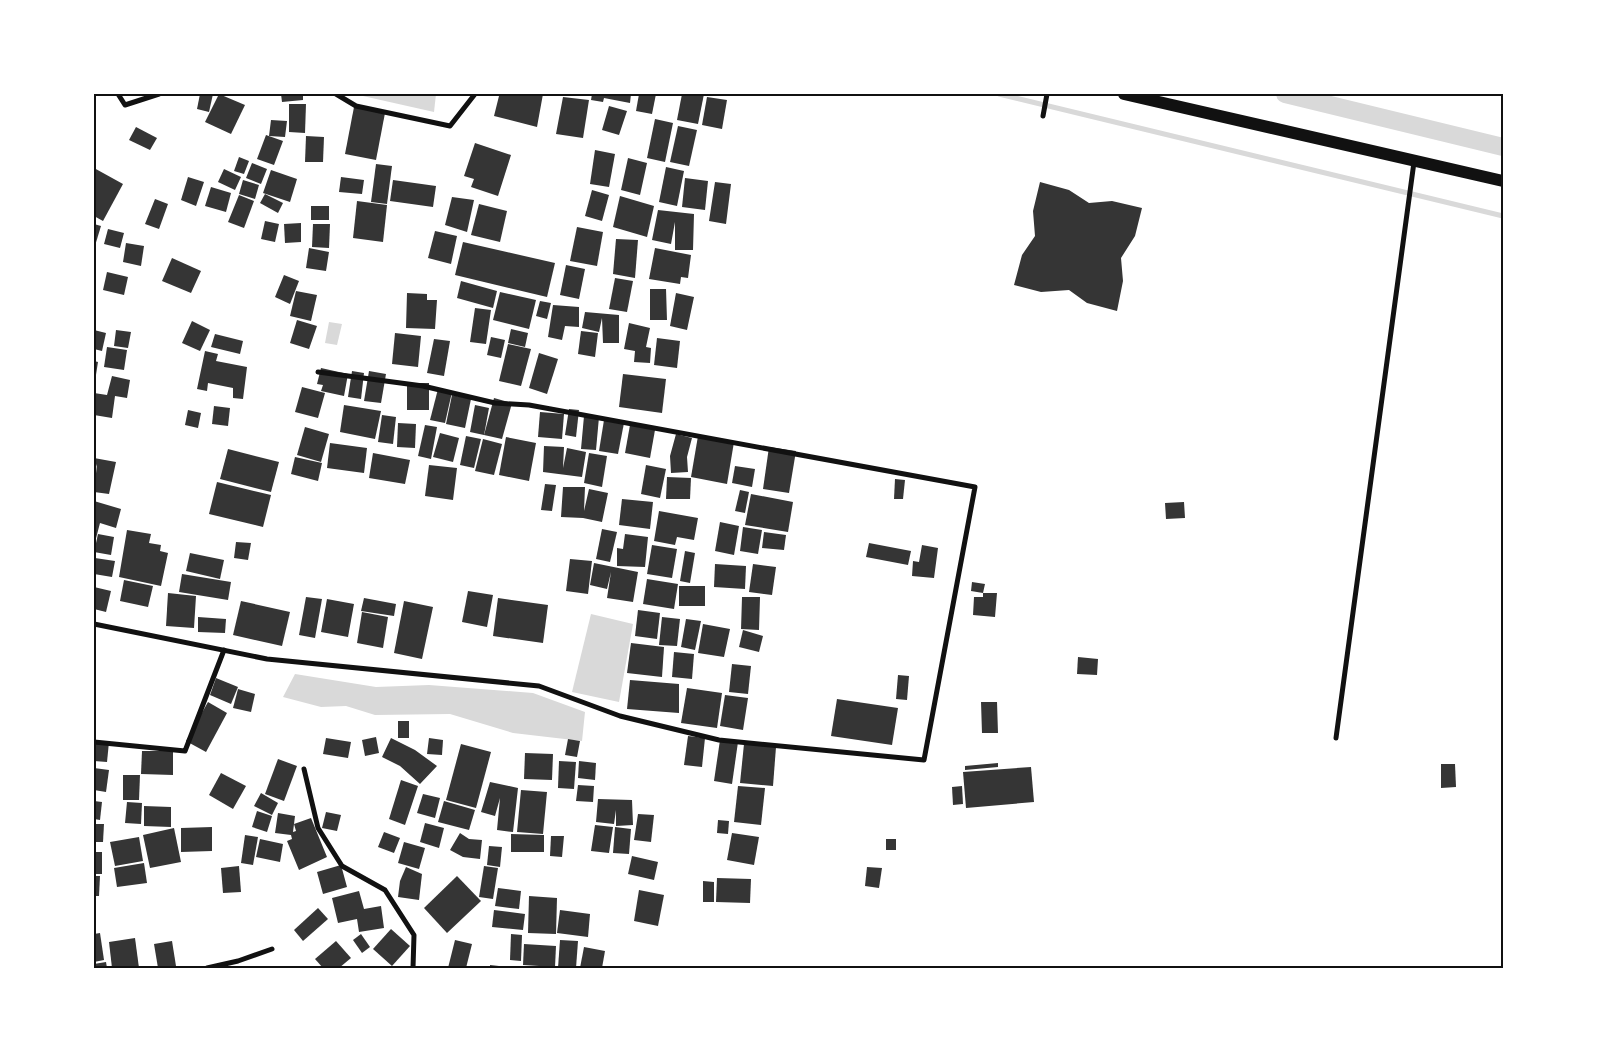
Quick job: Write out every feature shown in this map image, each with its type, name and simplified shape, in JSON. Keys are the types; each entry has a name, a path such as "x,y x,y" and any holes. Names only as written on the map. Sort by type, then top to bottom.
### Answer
{"main road":[{"path":"1124,94 1503,181"}],"street":[{"path":"118,94 125,105 159,94"},
{"path":"336,94 356,106 450,126 475,94"},
{"path":"1043,116 1047,94"},
{"path":"1336,738 1414,161"},
{"path":"94,624 267,659 539,686 620,716 719,740 924,760 975,487 529,406 495,403 423,386 318,372"},
{"path":"94,742 185,751 224,650"},
{"path":"304,769 318,828 342,866 385,890 414,935 413,968"},
{"path":"208,968 238,961 272,949"}],"shaded area":[{"path":"354,94 436,94 434,112"},
{"path":"329,322 342,324 337,345 325,343"},
{"path":"591,614 633,624 619,702 572,692"},
{"path":"295,674 376,687 429,685 533,693 585,712 582,741 513,733 450,714 375,715 346,706 321,707 283,697"}],"building":[{"path":"200,94 213,94 209,112 197,109"},
{"path":"219,94 245,105 231,134 205,122"},
{"path":"281,94 303,94 303,100 282,102"},
{"path":"493,94 543,94 537,127 494,116 499,96"},
{"path":"592,94 631,94 630,103 604,98 603,102 591,100"},
{"path":"639,94 656,94 652,114 636,111"},
{"path":"682,94 704,94 698,124 677,120"},
{"path":"563,97 589,100 583,138 556,134"},
{"path":"707,97 727,100 722,129 702,125"},
{"path":"289,104 306,104 305,133 289,132"},
{"path":"609,106 627,111 619,135 602,130"},
{"path":"354,107 385,113 376,160 345,154"},
{"path":"655,119 673,123 665,162 647,158"},
{"path":"271,120 287,121 285,137 269,136"},
{"path":"678,126 697,130 689,166 670,162"},
{"path":"136,127 157,138 150,150 129,140"},
{"path":"266,135 283,141 274,165 257,159"},
{"path":"306,136 324,137 323,162 305,162"},
{"path":"475,143 511,155 498,196 471,187 474,179 464,176"},
{"path":"595,150 615,154 609,187 590,184"},
{"path":"239,157 249,161 244,174 234,171"},
{"path":"628,158 647,163 640,195 621,190"},
{"path":"252,163 267,169 261,184 246,178"},
{"path":"376,164 392,166 387,204 371,202"},
{"path":"666,167 684,171 677,206 659,202"},
{"path":"94,168 123,184 103,221 94,216"},
{"path":"224,169 241,177 235,190 218,182"},
{"path":"271,170 297,179 290,202 263,193"},
{"path":"188,177 204,182 196,206 181,200"},
{"path":"341,177 364,180 362,194 339,192"},
{"path":"685,178 708,181 705,210 682,207"},
{"path":"243,180 259,185 255,199 239,194"},
{"path":"393,180 436,186 433,207 390,201"},
{"path":"715,182 731,184 726,224 709,221"},
{"path":"1040,182 1069,190 1089,203 1112,201 1142,208 1135,236 1121,258 1123,281 1117,311 1087,303 1069,290 1041,292 1014,285 1022,255 1035,236 1033,211"},
{"path":"211,187 231,193 226,212 205,206"},
{"path":"592,190 609,195 602,221 585,216"},
{"path":"265,194 283,203 278,213 260,203"},
{"path":"239,195 254,201 244,228 228,222"},
{"path":"620,196 654,206 647,237 613,227"},
{"path":"452,197 474,200 467,232 445,225"},
{"path":"155,199 168,204 159,229 145,224"},
{"path":"357,201 387,205 383,242 353,238"},
{"path":"479,204 507,211 500,242 471,235"},
{"path":"311,206 329,206 329,220 311,220"},
{"path":"658,210 694,214 693,250 675,250 675,222 671,244 652,240"},
{"path":"265,221 279,224 275,242 261,239"},
{"path":"301,223 301,242 285,243 284,224"},
{"path":"94,224 101,226 94,249"},
{"path":"313,224 330,224 329,248 312,247"},
{"path":"577,227 603,232 597,266 570,261"},
{"path":"108,229 124,233 120,248 104,244"},
{"path":"435,231 457,236 451,264 428,258"},
{"path":"616,239 638,240 635,278 613,274"},
{"path":"463,242 555,263 547,297 455,275"},
{"path":"126,243 144,246 141,266 123,262"},
{"path":"309,248 329,252 326,271 306,268"},
{"path":"655,248 691,255 688,278 681,277 680,284 649,279"},
{"path":"172,258 201,271 191,293 162,281"},
{"path":"566,265 585,269 579,299 560,295"},
{"path":"107,272 128,277 124,295 103,290"},
{"path":"284,275 299,281 290,304 275,297"},
{"path":"615,278 633,281 627,312 609,309"},
{"path":"461,281 497,291 493,308 457,298"},
{"path":"650,289 666,289 667,320 650,320"},
{"path":"296,291 317,295 311,321 290,316"},
{"path":"500,292 536,300 529,329 493,320"},
{"path":"407,293 427,294 427,300 437,300 435,329 406,328"},
{"path":"676,293 694,297 687,330 670,326"},
{"path":"540,301 551,303 547,319 536,316"},
{"path":"553,305 579,307 579,327 565,326 562,340 548,337"},
{"path":"475,308 491,310 486,344 470,342"},
{"path":"585,312 619,315 619,343 603,343 602,318 599,332 582,328"},
{"path":"297,320 317,326 309,349 290,343"},
{"path":"192,321 210,330 200,351 182,343"},
{"path":"629,323 650,328 646,347 651,348 650,363 634,362 635,351 624,349"},
{"path":"511,329 528,333 525,347 508,343"},
{"path":"94,330 106,333 102,351 94,349"},
{"path":"116,330 131,332 128,348 114,346"},
{"path":"581,331 598,333 595,357 578,354"},
{"path":"395,333 421,336 418,367 392,364"},
{"path":"215,334 243,341 240,354 211,347"},
{"path":"491,337 505,340 501,358 487,355"},
{"path":"657,338 680,341 677,368 654,365"},
{"path":"434,339 450,341 444,376 427,373"},
{"path":"508,344 531,349 521,386 499,381"},
{"path":"107,347 127,350 124,370 104,367"},
{"path":"205,351 218,354 216,361 247,367 243,399 233,398 233,388 208,383 207,391 197,389"},
{"path":"539,353 558,359 547,394 529,388"},
{"path":"94,361 98,362 95,381 94,381"},
{"path":"321,368 348,374 344,396 321,391 323,385 317,384"},
{"path":"352,371 364,373 361,399 348,397"},
{"path":"369,371 386,374 381,403 364,401"},
{"path":"623,374 666,379 662,413 619,407"},
{"path":"112,376 130,380 127,398 115,396 112,418 94,415 94,393 107,395"},
{"path":"407,383 429,383 429,410 407,410"},
{"path":"302,387 325,393 318,418 295,412"},
{"path":"438,389 452,392 445,423 430,420"},
{"path":"452,395 471,399 465,428 446,424"},
{"path":"494,398 512,403 502,439 484,435"},
{"path":"344,405 381,411 375,439 340,432"},
{"path":"475,405 489,408 484,435 470,432"},
{"path":"214,406 230,408 228,426 212,424"},
{"path":"569,409 579,410 576,437 565,435"},
{"path":"188,410 201,413 198,428 185,425"},
{"path":"540,412 564,414 562,439 538,437"},
{"path":"382,415 396,417 393,444 378,442"},
{"path":"584,416 599,417 596,450 581,449"},
{"path":"604,420 624,423 618,454 599,451"},
{"path":"398,423 416,424 415,448 397,447"},
{"path":"425,425 437,427 431,459 418,456"},
{"path":"630,425 655,430 650,458 625,453"},
{"path":"305,427 329,434 321,462 297,455"},
{"path":"440,433 459,438 453,462 433,457"},
{"path":"676,434 692,438 687,457 688,472 671,473 670,456"},
{"path":"466,436 481,439 474,468 460,465"},
{"path":"698,436 734,442 727,484 691,477"},
{"path":"506,437 536,443 529,481 499,475"},
{"path":"483,439 502,444 494,475 475,471"},
{"path":"330,443 367,448 364,473 327,468"},
{"path":"544,446 564,447 563,468 567,448 586,452 582,477 543,472"},
{"path":"769,447 796,451 789,493 763,489"},
{"path":"228,449 279,462 271,492 220,479"},
{"path":"373,453 410,460 405,484 369,478"},
{"path":"589,453 607,456 602,487 584,483"},
{"path":"295,457 322,463 318,481 291,474"},
{"path":"94,458 116,462 109,494 94,492 97,464 94,472"},
{"path":"429,465 457,468 453,500 425,496"},
{"path":"646,465 666,469 660,498 641,494"},
{"path":"735,466 755,469 752,487 732,483"},
{"path":"667,477 691,478 690,499 666,499"},
{"path":"895,479 905,480 903,499 894,499"},
{"path":"217,482 271,495 263,527 209,514"},
{"path":"545,484 556,485 552,511 541,510"},
{"path":"563,487 585,487 584,511 589,489 608,493 602,522 583,518 561,517"},
{"path":"740,490 749,492 745,513 735,511"},
{"path":"751,494 793,502 788,532 745,525"},
{"path":"622,499 653,502 650,529 619,525"},
{"path":"94,501 121,509 116,528 100,523 94,546"},
{"path":"1184,502 1185,518 1166,519 1165,503"},
{"path":"659,511 698,518 694,540 677,537 675,545 654,541"},
{"path":"720,522 739,526 734,555 715,551"},
{"path":"743,527 762,530 758,554 740,551"},
{"path":"602,529 617,532 610,562 596,559"},
{"path":"127,530 151,534 149,543 161,545 160,551 168,553 161,586 119,577"},
{"path":"764,532 786,535 784,550 762,548"},
{"path":"98,534 114,537 111,555 94,552"},
{"path":"625,534 648,537 645,567 617,566 617,548 623,549"},
{"path":"236,542 251,543 248,560 234,558"},
{"path":"869,543 911,551 908,565 866,557"},
{"path":"652,545 677,549 672,578 647,574"},
{"path":"922,545 938,548 934,578 912,576 913,561 919,562"},
{"path":"685,551 695,553 690,583 680,581"},
{"path":"190,553 224,560 220,579 186,571"},
{"path":"95,558 115,561 112,577 94,574"},
{"path":"570,559 592,561 588,594 566,591"},
{"path":"594,563 638,572 633,602 607,598 611,572 607,589 590,585"},
{"path":"715,564 746,566 745,589 714,587"},
{"path":"753,564 776,567 772,595 749,592"},
{"path":"182,574 231,582 228,600 179,592"},
{"path":"647,579 678,584 674,609 643,604"},
{"path":"124,580 153,586 148,607 120,601"},
{"path":"972,582 985,584 983,593 971,591"},
{"path":"679,586 705,586 705,606 679,606"},
{"path":"94,587 111,591 106,612 94,609"},
{"path":"468,591 493,595 487,627 462,622"},
{"path":"168,593 196,596 194,628 166,626"},
{"path":"983,593 997,593 995,617 973,615 974,597 983,597"},
{"path":"306,597 322,599 315,638 299,635"},
{"path":"742,597 760,597 759,630 741,629"},
{"path":"364,598 396,604 394,616 361,611"},
{"path":"498,598 548,605 543,643 493,636"},
{"path":"327,599 354,604 348,637 321,632"},
{"path":"241,601 290,612 282,646 233,635"},
{"path":"404,601 433,607 422,659 394,653"},
{"path":"638,610 660,613 657,639 635,636"},
{"path":"362,612 388,617 383,648 357,643"},
{"path":"198,617 226,619 225,633 198,632"},
{"path":"662,617 680,619 677,646 659,645"},
{"path":"686,619 701,621 695,650 681,647"},
{"path":"703,624 730,629 724,657 698,653"},
{"path":"743,630 763,636 759,652 739,647"},
{"path":"631,643 664,647 662,677 627,673"},
{"path":"674,652 694,654 692,679 672,677"},
{"path":"1078,657 1098,659 1097,675 1077,674"},
{"path":"732,664 751,666 748,694 729,692"},
{"path":"898,675 909,676 907,700 896,699"},
{"path":"216,678 238,687 231,704 210,695"},
{"path":"630,680 679,684 679,713 627,709"},
{"path":"687,688 722,693 717,728 681,723"},
{"path":"238,689 255,694 251,712 233,708"},
{"path":"725,695 748,698 743,730 720,726"},
{"path":"837,699 898,708 892,745 831,736"},
{"path":"208,702 227,713 206,752 186,741"},
{"path":"981,702 997,702 998,733 982,733"},
{"path":"398,721 409,721 409,738 398,738"},
{"path":"688,736 705,738 702,767 684,765"},
{"path":"376,737 379,753 365,756 362,740"},
{"path":"326,738 351,742 348,758 323,754"},
{"path":"391,738 415,750 437,766 420,784 400,766 382,757"},
{"path":"429,738 443,740 442,755 427,754"},
{"path":"568,739 580,741 577,757 565,755"},
{"path":"94,740 109,742 107,762 94,761"},
{"path":"720,740 738,742 732,784 714,781"},
{"path":"461,744 491,752 476,808 446,800"},
{"path":"744,744 776,747 773,786 740,783"},
{"path":"142,751 173,751 173,775 141,774"},
{"path":"525,753 553,754 552,780 524,779"},
{"path":"278,759 297,766 284,801 265,794"},
{"path":"559,761 576,762 574,789 558,788"},
{"path":"579,761 596,763 595,780 578,778"},
{"path":"998,763 998,767 965,770 965,766"},
{"path":"1441,764 1455,764 1456,787 1441,788"},
{"path":"1031,767 1034,802 966,808 963,772"},
{"path":"94,768 109,770 106,792 94,790"},
{"path":"221,773 246,786 233,809 209,795"},
{"path":"123,775 140,775 139,800 123,800"},
{"path":"401,780 418,786 405,825 389,819"},
{"path":"490,782 518,788 513,832 497,830 500,798 495,816 481,812"},
{"path":"578,785 594,786 593,802 576,801"},
{"path":"738,786 765,788 761,825 734,822"},
{"path":"962,786 963,804 953,805 952,787"},
{"path":"521,790 547,792 543,834 517,832"},
{"path":"261,793 278,803 272,815 254,806"},
{"path":"423,794 440,798 435,818 417,813"},
{"path":"598,799 632,800 633,825 616,826 616,810 614,824 596,822"},
{"path":"94,801 102,802 100,820 94,819"},
{"path":"444,801 475,810 469,830 438,822"},
{"path":"127,802 142,803 141,824 125,823"},
{"path":"144,806 171,807 171,827 144,826"},
{"path":"257,811 272,816 267,832 252,827"},
{"path":"326,812 341,815 337,831 322,828"},
{"path":"278,813 295,816 294,824 311,818 327,857 299,870 287,841 292,839 291,835 275,833"},
{"path":"638,814 654,815 651,842 634,840"},
{"path":"718,820 729,821 728,834 717,833"},
{"path":"425,823 444,828 439,848 420,842"},
{"path":"94,824 104,824 103,842 94,842"},
{"path":"595,825 613,827 609,853 591,851"},
{"path":"212,827 212,851 181,852 181,828"},
{"path":"615,827 631,829 629,854 613,853"},
{"path":"174,828 181,862 150,868 143,835"},
{"path":"384,832 400,838 394,853 378,847"},
{"path":"460,833 469,839 482,840 480,859 463,857 450,850"},
{"path":"732,833 759,837 754,865 727,860"},
{"path":"511,834 544,835 544,852 511,852"},
{"path":"245,835 258,837 253,865 241,863"},
{"path":"551,836 564,836 562,857 550,856"},
{"path":"139,837 143,861 115,866 110,842"},
{"path":"260,839 283,844 280,862 256,857"},
{"path":"886,839 896,839 896,850 886,850"},
{"path":"404,842 425,848 419,869 398,863"},
{"path":"489,846 502,847 500,867 487,865"},
{"path":"94,852 102,852 102,874 94,874"},
{"path":"632,856 658,862 654,880 628,874"},
{"path":"144,863 147,883 117,887 114,868"},
{"path":"341,865 347,887 323,894 317,872"},
{"path":"239,866 241,892 223,893 221,868"},
{"path":"484,866 498,868 493,899 479,897"},
{"path":"406,867 422,874 419,900 398,897 400,881"},
{"path":"867,867 882,868 879,888 865,886"},
{"path":"94,876 100,876 99,896 94,896"},
{"path":"457,876 481,901 447,933 424,908"},
{"path":"717,878 751,879 750,903 716,902"},
{"path":"703,881 714,882 714,902 703,902"},
{"path":"498,888 521,891 519,909 495,906"},
{"path":"639,890 664,895 658,926 634,921"},
{"path":"359,891 364,909 381,906 384,928 359,932 357,919 338,923 332,898"},
{"path":"529,896 557,898 556,934 528,933"},
{"path":"318,908 328,919 303,941 294,930"},
{"path":"494,910 525,914 523,930 492,927"},
{"path":"560,910 590,914 588,937 557,933"},
{"path":"391,929 410,946 392,966 373,949"},
{"path":"100,933 104,960 94,962 94,934"},
{"path":"361,934 370,947 362,953 353,940"},
{"path":"511,934 522,935 521,961 510,960"},
{"path":"135,938 139,968 112,968 109,942"},
{"path":"455,940 472,944 466,968 448,968"},
{"path":"560,940 578,941 576,968 558,968"},
{"path":"172,941 176,966 158,968 154,944"},
{"path":"336,941 351,958 339,968 323,968 315,959"},
{"path":"524,944 556,946 555,967 523,965"},
{"path":"584,947 605,951 602,968 580,968"},
{"path":"106,962 107,968 94,968 94,964"},
{"path":"490,965 508,967 508,968 490,968"}],"waterway":[{"path":"999,94 1503,216"},
{"path":"1285,94 1503,147"}]}
